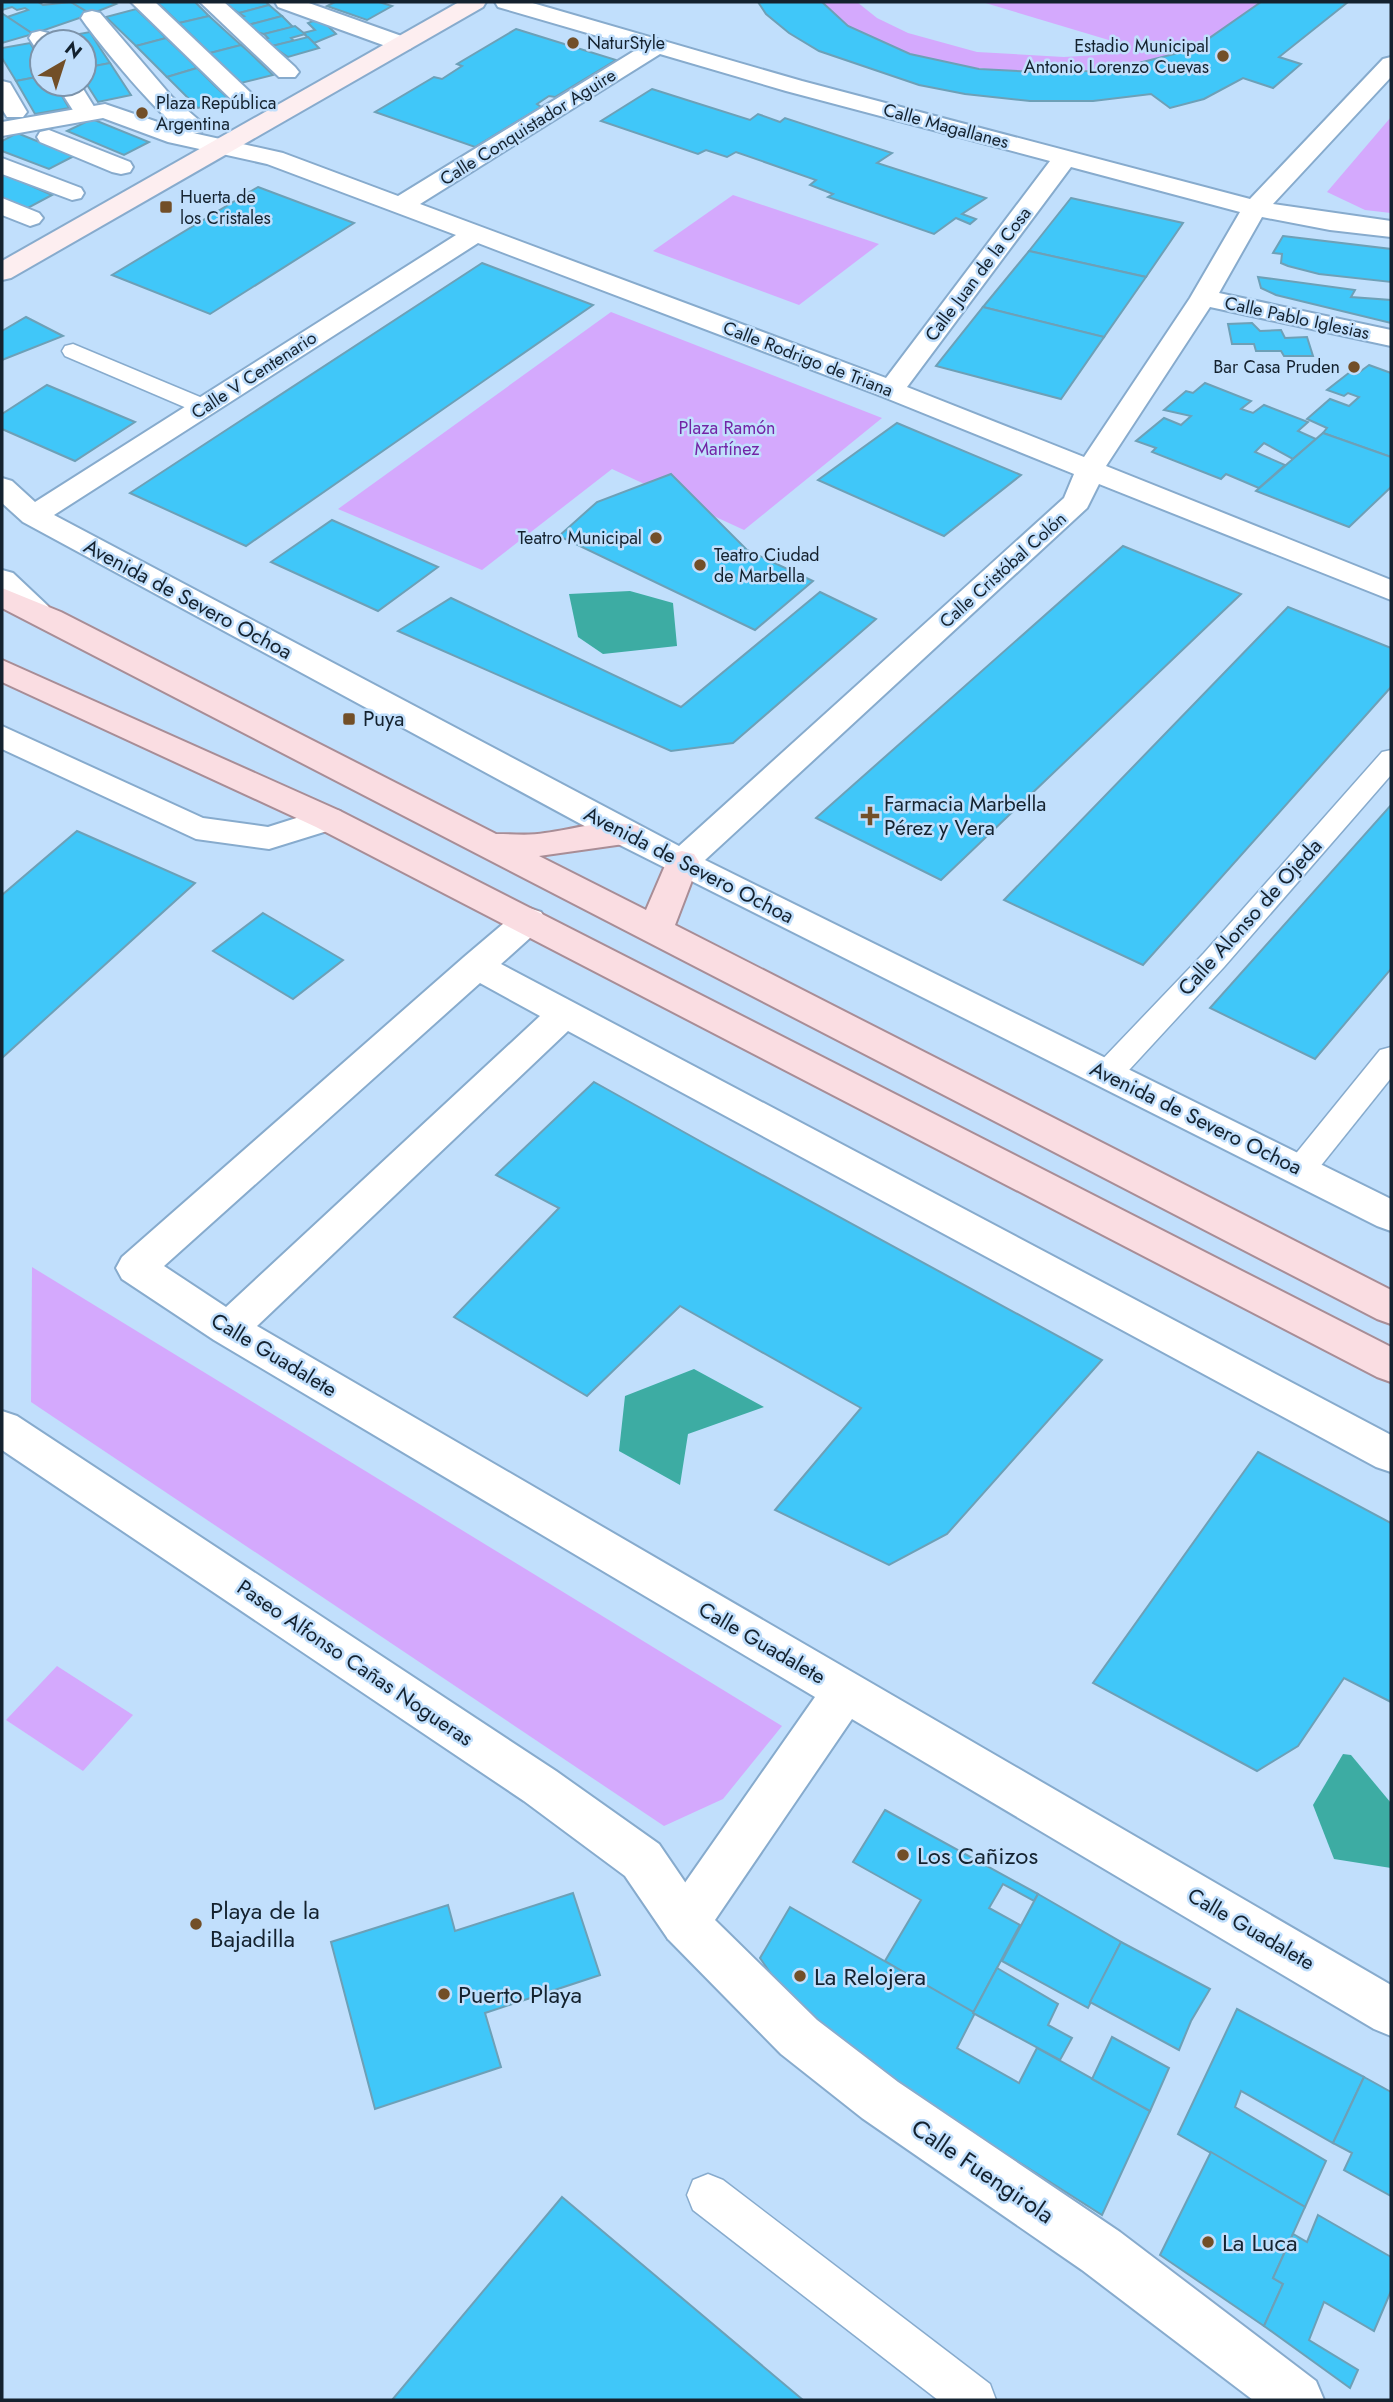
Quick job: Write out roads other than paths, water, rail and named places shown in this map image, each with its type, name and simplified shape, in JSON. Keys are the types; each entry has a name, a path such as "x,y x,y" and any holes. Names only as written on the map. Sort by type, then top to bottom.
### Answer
{"main road":[{"path":"2,272 475,2"},
{"path":"2,597 37,612 1391,1308"},
{"path":"2,670 328,819 529,920 1391,1366"},
{"path":"489,845 542,845 584,837 626,834"},
{"path":"656,931 682,862"}],"street":[{"path":"142,2 243,98"},
{"path":"211,2 286,72"},
{"path":"286,2 402,44"},
{"name":"Calle Magallanes","path":"506,2 656,47 1255,208 1330,222 1391,229"},
{"path":"92,18 163,102 193,127"},
{"name":"Calle Conquistador Aguire","path":"400,206 656,47"},
{"name":"Calle Cristóbal Colón","path":"682,862 1077,502 1090,470 1203,298 1255,208 1391,64"},
{"path":"2,88 13,122 121,167"},
{"path":"77,98 86,113"},
{"name":"Calle Rodrigo de Triana","path":"13,122 105,111 177,136 274,158 891,390 1391,591"},
{"name":"Calle Juan de la Cosa","path":"891,390 1065,158"},
{"path":"2,164 72,193"},
{"path":"2,206 30,218"},
{"name":"Calle V Centenario","path":"33,516 475,234"},
{"name":"Calle Pablo Iglesias","path":"1203,298 1391,338"},
{"name":"Avenida de Severo Ochoa","path":"2,487 33,516 626,834 1391,1216"},
{"path":"2,579 37,612"},
{"path":"2,736 196,828 269,838 328,819"},
{"path":"529,920 475,967 1391,1455"},
{"name":"Calle Guadalete","path":"475,967 136,1268 228,1329 1391,2012"},
{"path":"228,1329 563,1015"},
{"name":"Paseo Alfonso Cañas Nogueras","path":"2,1428 552,1794 642,1860 685,1923"},
{"path":"685,1923 845,1692"},
{"name":"Calle Fuengirola","path":"685,1923 799,2037 880,2100 1101,2251 1297,2400"}],"lane":[{"path":"73,351 204,407"},
{"name":"Calle Alonso de Ojeda","path":"1107,1074 1214,960 1391,758"},
{"path":"1300,1170 1391,1058"},
{"path":"708,2195 974,2400"}],"place":[{"name":"NaturStyle","path":"573,43"},
{"name":"Estadio Municipal Antonio Lorenzo Cuevas","path":"1223,56"},
{"name":"Plaza República Argentina","path":"142,113"},
{"name":"Huerta de los Cristales","path":"166,207"},
{"name":"Bar Casa Pruden","path":"1354,367"},
{"name":"Teatro Municipal","path":"656,538"},
{"name":"Teatro Ciudad de Marbella","path":"700,565"},
{"name":"Puya","path":"349,719"},
{"name":"Farmacia Marbella Pérez y Vera","path":"870,816"},
{"name":"Los Cañizos","path":"903,1855"},
{"name":"Playa de la Bajadilla","path":"196,1924"},
{"name":"La Relojera","path":"800,1976"},
{"name":"Puerto Playa","path":"444,1994"},
{"name":"La Luca","path":"1208,2242"}],"park label":[{"name":"Plaza Ramón Martínez","path":"727,438"}]}
